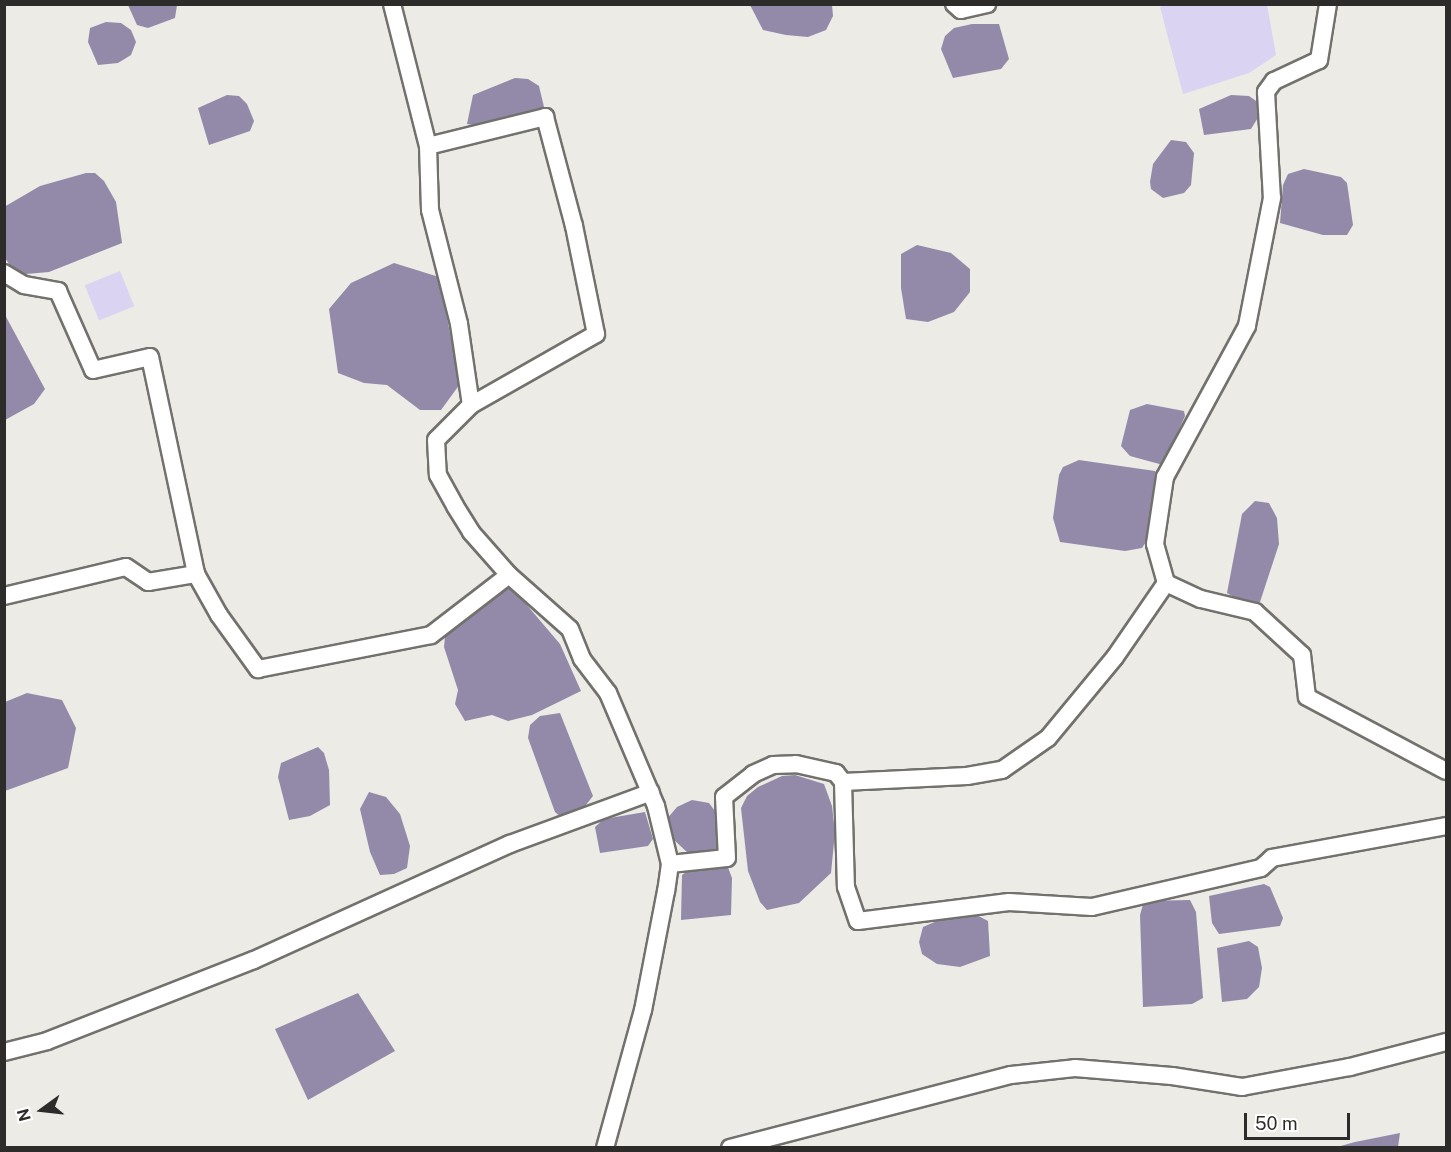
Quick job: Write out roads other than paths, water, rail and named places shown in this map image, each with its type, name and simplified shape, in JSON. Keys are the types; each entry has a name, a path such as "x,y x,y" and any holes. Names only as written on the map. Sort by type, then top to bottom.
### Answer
{"street":[{"path":"392,4 428,146 430,210 459,324 471,405"},
{"path":"954,4 961,10 987,4"},
{"path":"1328,4 1319,60 1274,81 1266,92 1272,198 1247,326 1165,477 1155,544 1166,583 1201,599 1255,612 1302,655 1307,697 1446,771"},
{"path":"428,146 545,117 574,226 596,334 471,405 436,440 438,476 471,532 509,575 570,629 582,659 608,693 651,792 670,864 643,1010 605,1148"},
{"path":"4,273 24,285 58,291 93,370 150,357 196,574 219,615 258,669 431,635 509,575"},
{"path":"4,596 126,567 148,582 196,574"},
{"path":"843,782 937,779 1002,770 1048,738 1115,657 1166,583"},
{"path":"670,864 728,858 724,797 753,774 773,765 796,764 836,773 843,782 846,887 858,921 1009,902 1092,907 1261,868 1272,858 1446,826"},
{"path":"4,1052 46,1041 254,960 510,844 651,792"},
{"path":"730,1148 1011,1075 1075,1068 1172,1076 1242,1087 1350,1067 1446,1042"}]}
